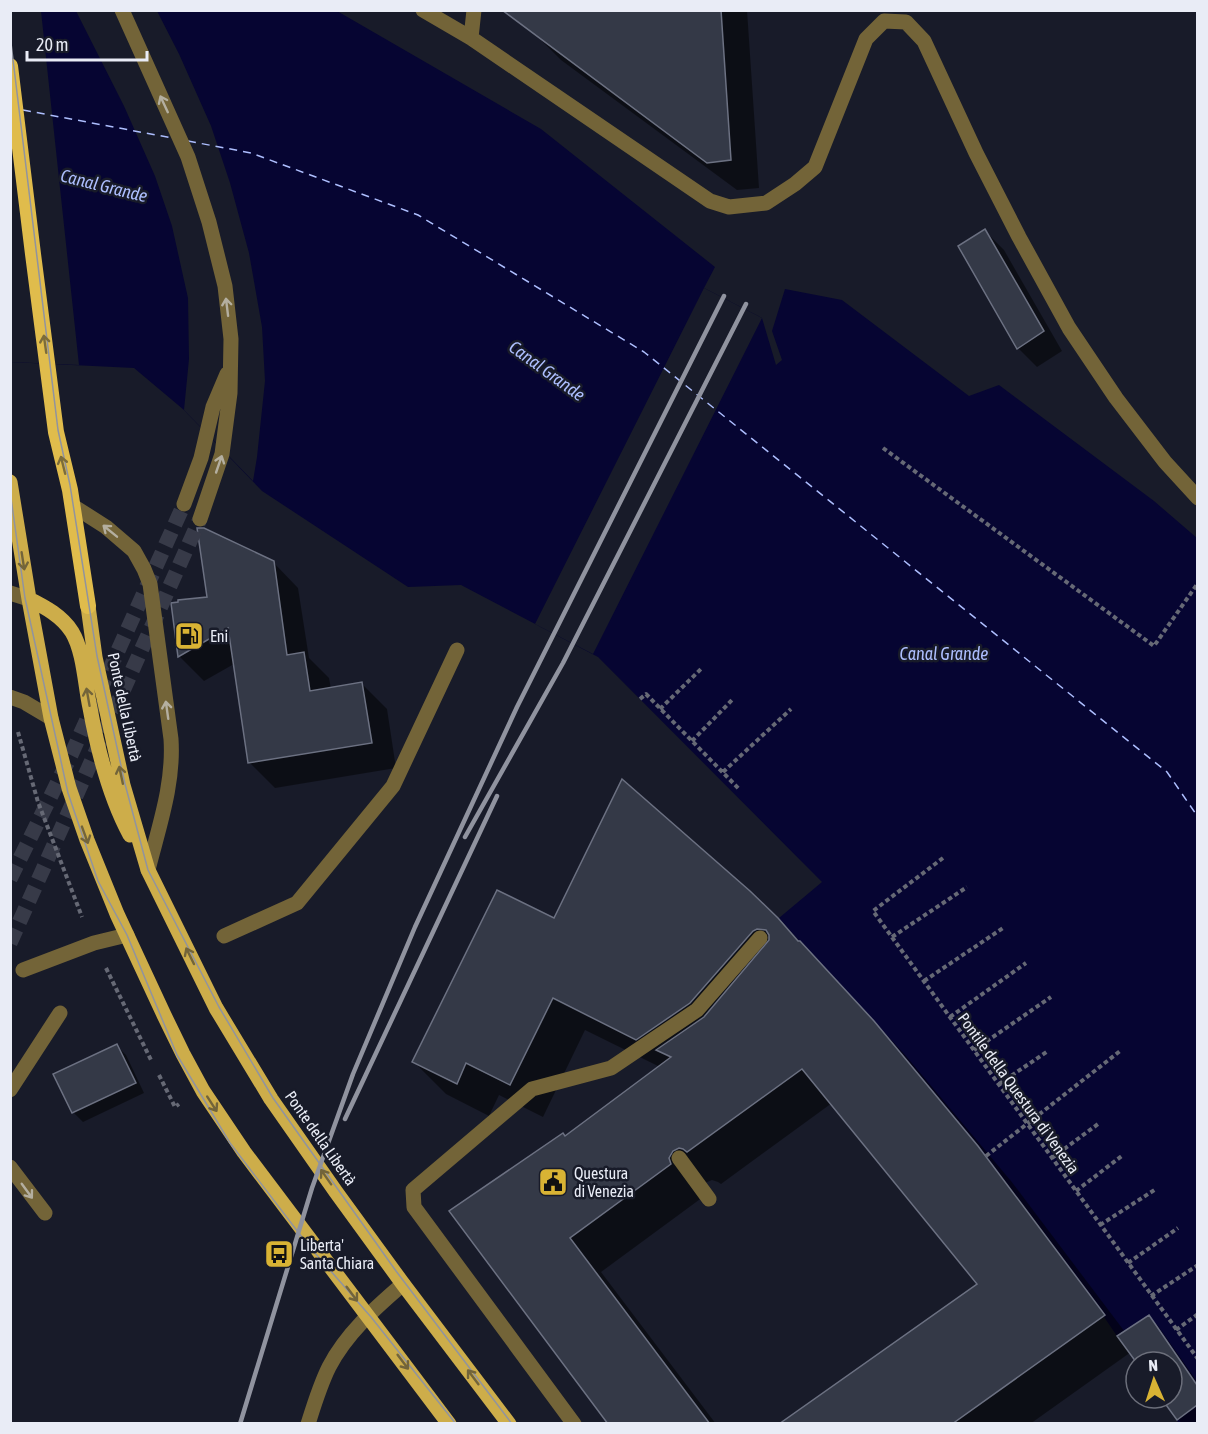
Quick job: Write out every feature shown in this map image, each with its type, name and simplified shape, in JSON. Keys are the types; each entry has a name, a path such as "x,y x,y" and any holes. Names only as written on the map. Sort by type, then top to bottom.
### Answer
{"highway":[{"name":"Ponte della Libertà","path":"10,66 56,432 73,506 88,606"}],"main road":[{"path":"10,482 28,599 51,718 72,798 117,914 183,1054 203,1091 244,1152 449,1424"},
{"path":"28,599 48,609 64,622 73,634 80,653 94,731 109,785 126,827 148,870"},
{"name":"Ponte della Libertà","path":"88,606 95,657 123,785 148,870 216,1008 271,1099 403,1284 509,1424"}],"street":[{"path":"122,10 188,157 209,222 225,286 231,339 230,393 222,454 200,519"},
{"path":"423,10 471,38 710,201 729,207 766,203 795,184 815,167 866,39 884,21 906,22 924,41 976,153 1069,328 1116,398 1165,462 1197,498"},
{"path":"471,38 474,10"},
{"path":"184,504 201,458 213,407 231,365"},
{"path":"73,506 106,526 134,551 150,584 172,759 170,783 148,870"},
{"path":"10,593 28,599"},
{"path":"224,936 297,903 393,786 457,650"},
{"path":"10,697 24,702 51,718"},
{"path":"23,970 94,943 128,935"},
{"path":"574,1424 414,1207 413,1190 532,1089 614,1072 697,1010 760,938"},
{"path":"10,1090 60,1013"},
{"path":"679,1158 709,1199"},
{"path":"10,1167 45,1213"},
{"path":"308,1424 319,1389 339,1350 368,1315 403,1284"}],"path":[{"path":"883,448 1154,646 1197,583"},
{"path":"660,709 702,668"},
{"path":"640,699 646,694 740,790"},
{"path":"692,741 733,699"},
{"path":"723,772 790,709"},
{"name":"Pontile della Questura di Venezia","path":"943,858 873,911 1197,1359"},
{"path":"892,937 967,887"},
{"path":"924,981 1003,928"},
{"path":"950,1017 1026,963"},
{"path":"974,1050 1051,998"},
{"path":"999,1084 1048,1051"},
{"path":"986,1156 1120,1051"},
{"path":"163,1083 175,1107"},
{"path":"1052,1158 1098,1124"},
{"path":"1076,1191 1124,1155"},
{"path":"1100,1225 1156,1190"},
{"path":"1128,1263 1179,1228"},
{"path":"1152,1296 1197,1265"},
{"path":"1176,1330 1197,1314"}],"water":[{"name":"Canal Grande","path":"11,11 337,11 541,129 715,267 704,288 762,318 776,365 782,360 772,331 785,289 842,300 969,396 999,385 1154,501 1197,538 1197,1385 1184,1366 1184,1350 1173,1350 1149,1315 1117,1336 1031,1214 970,1136 874,1022 779,918 822,882 598,657 461,585 408,587 262,491 184,410 134,368 11,362"},
{"path":"1197,1405 1197,1423 1177,1421"}],"pier":[{"path":"11,11 41,11 79,365 11,362"},
{"path":"76,11 157,11 211,126 230,183 249,253 262,327 265,381 253,481 184,410 189,359 188,298 172,226 155,176 124,106"},
{"path":"704,288 762,318 593,654 535,624"}],"building":[{"path":"502,10 721,10 731,160 707,163"},
{"path":"985,229 1044,331 1017,349 958,246"},
{"path":"197,528 204,528 274,561 287,655 304,652 310,691 362,682 372,743 248,763 228,628 178,657 171,603 178,602 178,600 207,597"},
{"name":"Questura di Venezia","path":"622,779 750,891 874,1021 978,1146 1105,1315 952,1424 779,1424 977,1284 802,1069 687,1152 679,1148 673,1151 669,1158 671,1164 570,1238 710,1424 608,1424 449,1211 563,1133 565,1136 671,1057 656,1050 704,1017 769,940 766,930 753,931 690,1003 636,1040 553,998 510,1085 466,1063 457,1084 412,1062 497,890 554,918"},
{"path":"117,1044 136,1083 72,1113 53,1074"},
{"path":"1149,1315 1173,1350 1127,1350 1117,1336"},
{"path":"1184,1366 1197,1385 1197,1405 1177,1420 1170,1410 1184,1410"}],"ferry route":[{"path":"23,110 172,138"},
{"path":"188,141 251,153 418,215 644,352 1167,772 1198,817"}],"tunnel":[{"path":"10,879 71,755 184,504"},
{"path":"10,943 200,519"}],"tram line":[{"path":"10,35 58,430 70,485 97,656 125,784 148,870 219,1007 273,1098 396,1271 512,1424"},
{"path":"10,491 25,598 68,793 98,881 127,935 177,1055 230,1143 308,1245 371,1317 456,1424"}],"railway":[{"path":"240,1424 312,1188 353,1074 415,927 517,707 724,296"},
{"path":"465,837 563,663 746,304"},
{"path":"345,1119 497,796"}],"place":[{"name":"Eni","path":"189,636"},
{"name":"Questura di Venezia","path":"553,1182"},
{"name":"Liberta' Santa Chiara","path":"279,1254"}]}
